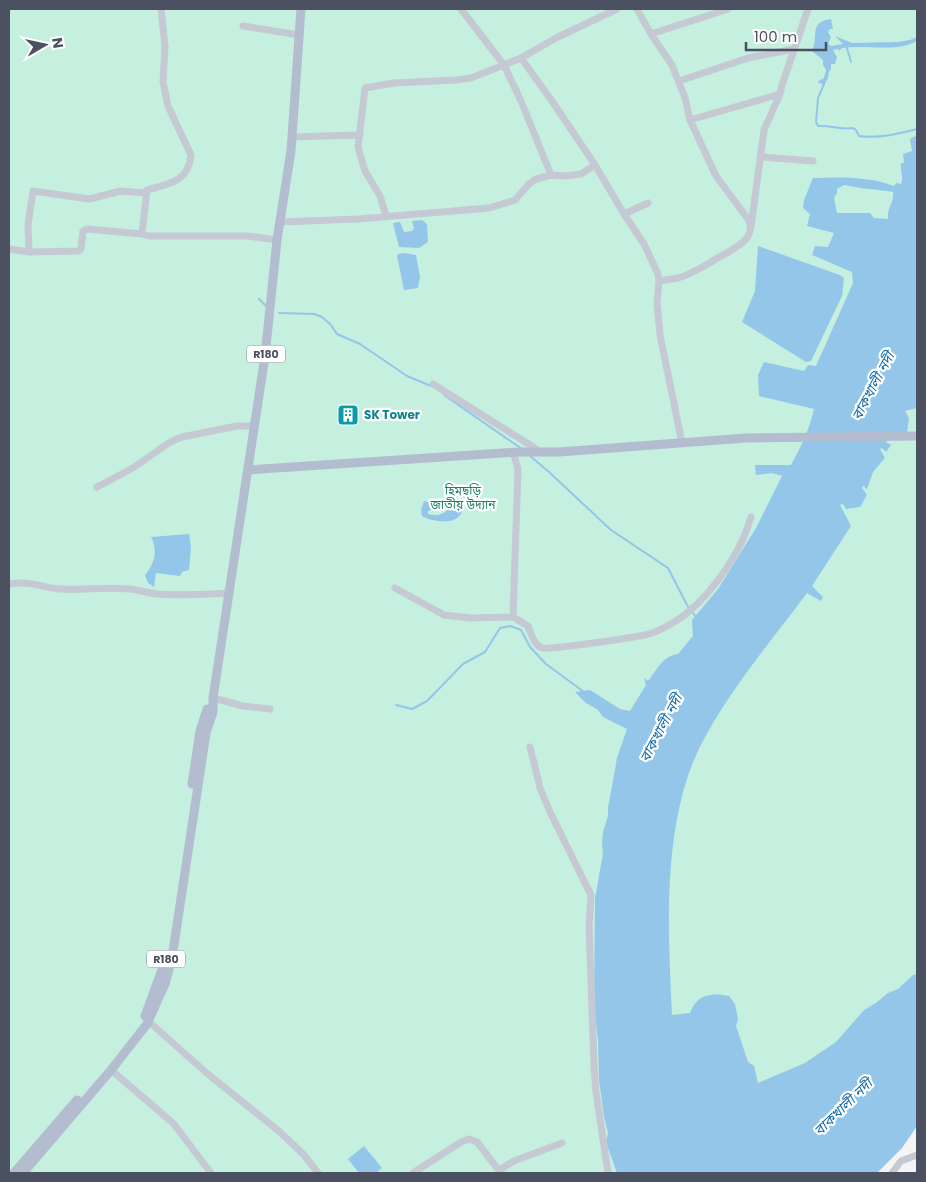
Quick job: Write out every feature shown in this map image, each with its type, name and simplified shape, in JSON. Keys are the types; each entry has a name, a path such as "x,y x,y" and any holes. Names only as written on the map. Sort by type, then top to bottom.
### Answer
{"main road":[{"name":"R180","path":"23,1173 111,1070 148,1021 165,984 172,958 206,733 213,712 213,698 265,356 277,240 292,137 301,9"},
{"path":"248,470 530,451 559,452 746,438 917,436"},
{"name":"R180","path":"14,1173 105,1068 146,1015 167,957 200,731 213,698"}],"street":[{"path":"142,234 145,194 147,190 175,182 182,176 190,163 191,155 168,106 163,82 165,46 161,9"},
{"path":"461,9 504,65 551,175"},
{"path":"386,216 380,196 365,171 358,147 365,88 394,83 471,78 521,58 556,38 617,9"},
{"path":"637,9 672,65 679,81 690,120 716,176 748,219 751,227"},
{"path":"651,34 728,9"},
{"path":"659,280 677,278 701,269 743,242 748,235 751,227 762,157 764,130 780,94 808,9"},
{"path":"243,26 299,35"},
{"path":"679,81 748,58 794,50"},
{"path":"521,58 552,100 595,165 644,244 658,274 657,303 660,334 682,443"},
{"path":"690,120 780,94"},
{"path":"292,137 360,135"},
{"path":"762,157 813,161"},
{"path":"280,222 472,210 514,200 529,184 551,175 581,174 595,165"},
{"path":"29,252 28,225 33,192 88,199 121,191 145,194"},
{"path":"624,214 648,203"},
{"path":"9,249 29,252 78,251 81,249 82,231 87,229 149,236 248,236 277,240"},
{"path":"433,384 541,452"},
{"path":"97,487 133,468 170,442 182,437 237,426 255,426"},
{"path":"513,617 518,468 516,452"},
{"path":"395,588 444,615 470,618 513,617 528,626 535,644 543,649 652,633 688,613 715,585 740,544 751,517"},
{"path":"9,584 20,582 32,583 56,589 131,589 157,594 230,593"},
{"path":"213,698 243,706 270,709"},
{"path":"530,747 540,788 591,895 589,926 594,1064 598,1110 608,1173"},
{"path":"148,1021 241,1102 280,1132 304,1155 318,1173"},
{"path":"111,1070 173,1123 211,1173"},
{"path":"413,1173 460,1142 470,1139 476,1142 500,1172 514,1161 562,1143"},
{"path":"892,1173 901,1162 917,1155"}],"green space":[{"name":"হিমছড়ি জাতীয় উদ্যান","path":"9,9 917,9 917,988 733,1173 9,1173"}],"water":[{"path":"831,19 833,29 830,29 828,32 831,37 828,44 831,46 843,44 835,36 852,43 898,42 917,37 917,41 900,47 851,47 842,48 839,51 838,49 833,50 837,57 835,64 831,64 831,70 823,87 822,84 817,82 824,78 826,70 823,60 812,51 819,23"},
{"name":"বাকখালী নদী","path":"917,135 917,408 905,411 909,418 907,432 891,434 886,442 891,445 886,452 882,448 880,449 885,458 873,472 867,489 863,486 862,488 867,495 860,507 846,509 843,504 840,505 851,526 812,586 823,597 821,601 807,593 740,682 704,739 690,770 680,803 674,838 670,874 669,946 672,1015 690,1013 696,1002 705,996 716,994 729,996 735,1004 738,1019 736,1026 748,1062 754,1066 758,1083 805,1063 836,1042 864,1010 888,993 898,989 913,975 917,974 917,1126 902,1148 877,1173 617,1173 606,1142 608,1133 599,1080 598,1040 594,1007 595,899 603,853 603,832 608,816 617,758 627,729 603,717 598,710 586,703 575,692 590,690 620,709 630,711 646,685 644,678 648,681 664,660 678,654 693,636 692,620 718,589 756,528 782,476 772,473 756,475 755,465 791,465 805,437 814,409 759,396 758,375 764,362 804,371 808,365 816,366 853,283 852,272 812,255 815,246 828,247 834,233 807,226 810,214 803,208 804,200 813,178 854,178 874,180 894,186 896,183 901,184 901,163 904,163 903,154 912,151 910,139","holes":["844,185 893,192 888,219 874,218 870,213 837,213 834,198 837,189"]},
{"path":"422,220 427,224 428,242 419,248 399,247 393,223 400,222 404,232 412,231 414,228 412,221"},
{"path":"758,246 844,278 842,296 811,361 806,362 742,322 755,291"},
{"path":"398,254 416,255 420,277 418,288 404,290 397,256"},
{"path":"453,499 463,502 463,510 455,519 435,521 422,516 421,510 424,501 435,504 434,509 428,511 428,514 437,515 450,507"},
{"path":"189,534 191,547 189,570 182,572 180,576 156,573 154,587 148,583 145,575 151,566 155,552 151,537"},
{"path":"364,1146 382,1168 376,1173 359,1173 348,1159"}],"waterway":[{"path":"846,45 851,62"},
{"path":"824,84 818,98 816,122 818,126 853,128 859,136 866,137 888,136 917,129"},
{"path":"259,299 266,306"},
{"path":"279,313 314,314 322,317 337,334 360,344 407,376 431,386"},
{"path":"444,395 522,449"},
{"path":"529,455 611,530 668,568 687,605 696,617"},
{"path":"396,705 412,709 427,701 463,664 485,652 500,628 510,626 521,630 530,647 546,664 584,692"}],"place":[{"name":"SK Tower","path":"348,415"}]}
